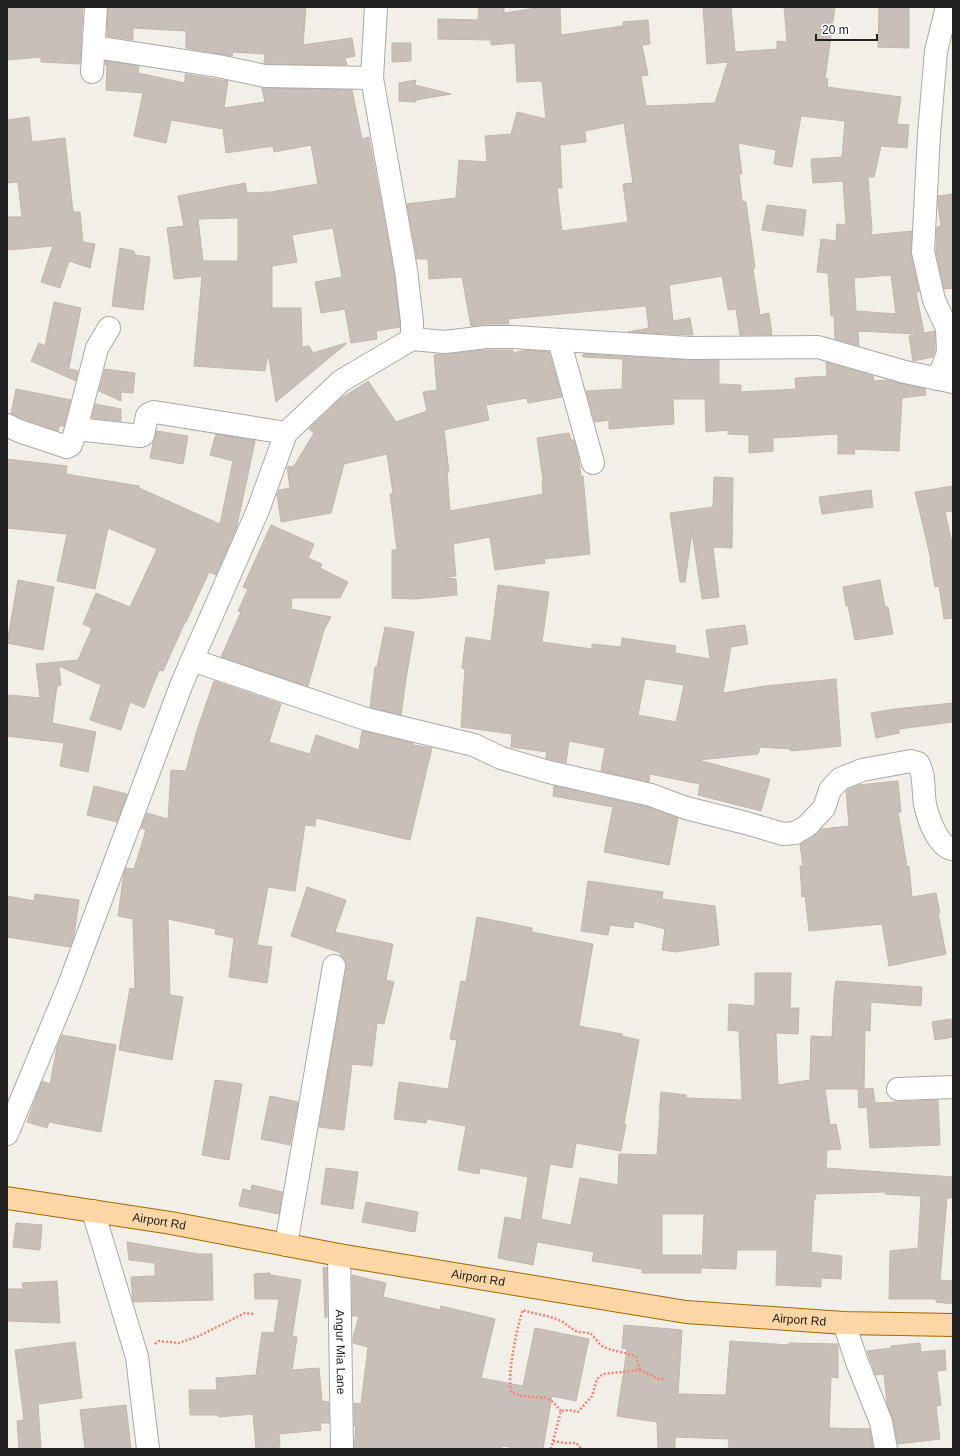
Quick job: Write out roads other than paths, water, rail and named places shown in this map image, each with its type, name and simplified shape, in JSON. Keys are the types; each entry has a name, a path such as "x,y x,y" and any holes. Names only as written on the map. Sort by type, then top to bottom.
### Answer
{"main road":[{"name":"Airport Rd","path":"7,1198 171,1223 339,1255 686,1312 844,1323 953,1325"}],"street":[{"path":"92,72 96,7"},
{"path":"376,7 372,78 406,270 412,322 412,339"},
{"path":"7,1134 69,985 182,683 258,510 286,433 341,381 412,339 445,342 486,337 690,348 818,347 905,372 945,380 948,353 947,328 934,300 923,252 929,134 936,51 947,7"},
{"path":"94,47 218,66 265,76 372,78"},
{"path":"7,425 19,431 67,447 71,444 97,348 109,328"},
{"path":"559,340 593,463"},
{"path":"76,429 140,436 143,435 147,416 154,412 286,433"},
{"path":"192,660 366,719 474,745 501,758 542,770 650,795 686,808 783,834 795,833 807,826 824,808 830,790 840,779 862,770 910,761 918,763 922,770 926,812 941,843 953,849"},
{"path":"286,1245 334,966"},
{"path":"898,1090 953,1087"},
{"path":"93,1211 137,1357 148,1449"},
{"name":"Angur Mia Lane","path":"339,1255 342,1449"},
{"path":"844,1323 857,1362 881,1422 886,1449"}]}
